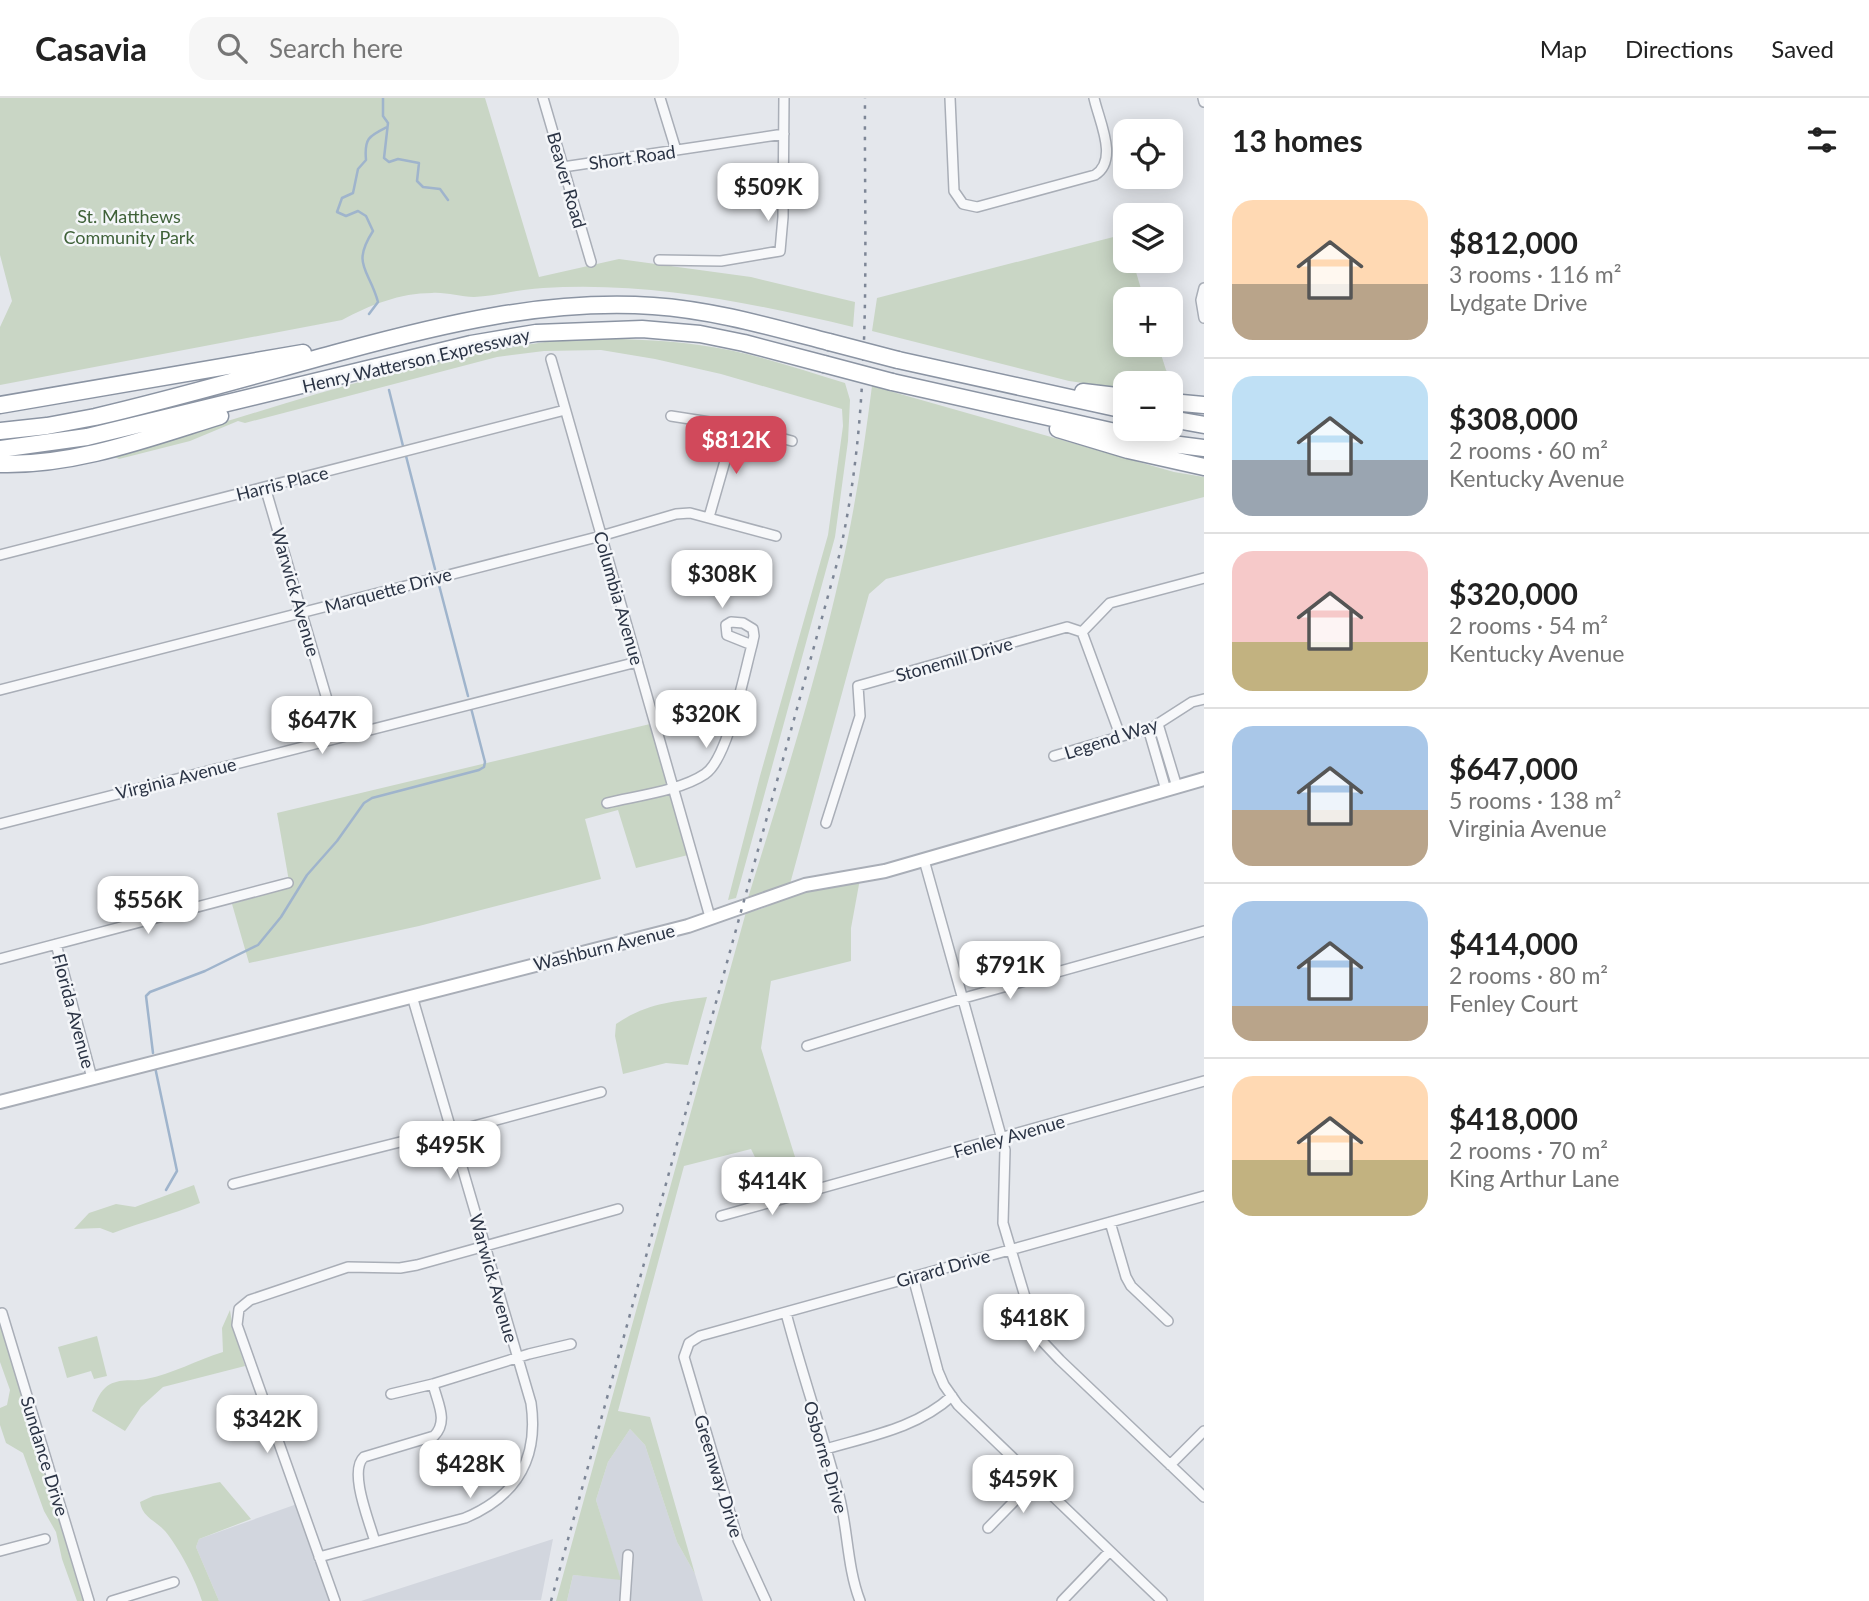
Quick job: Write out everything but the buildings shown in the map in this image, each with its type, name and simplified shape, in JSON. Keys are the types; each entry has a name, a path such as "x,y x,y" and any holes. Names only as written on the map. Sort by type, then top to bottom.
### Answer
{"highway":[{"name":"Henry Watterson Expressway","path":"0,431 113,413 391,338 501,314 563,307 618,305 654,306 719,315 898,360 1113,407"},
{"name":"Henry Watterson Expressway","path":"0,449 87,438 514,336 606,329 700,334 744,342 892,382 1164,443 1204,448"},
{"path":"0,405 391,338"},
{"path":"0,464 25,465 102,451 383,367"},
{"path":"953,372 1113,395"},
{"path":"949,395 1128,450 1204,467"},
{"path":"1183,403 1204,405"},
{"path":"1183,421 1204,425"}],"street":[{"name":"Beaver Road","path":"543,98 590,262"},
{"path":"660,98 676,150"},
{"path":"659,260 721,261 780,251 783,217 784,98"},
{"path":"950,98 954,191 964,204 976,207 1100,172 1108,156 1094,98"},
{"name":"Short Road","path":"563,167 784,134"},
{"path":"1204,288 1204,318"},
{"name":"Columbia Avenue","path":"551,359 710,918"},
{"name":"Harris Place","path":"0,555 565,410"},
{"path":"671,416 735,426 792,441"},
{"path":"709,517 735,426"},
{"name":"Warwick Avenue","path":"265,487 338,737"},
{"name":"Marquette Drive","path":"0,690 601,536 676,514 690,513 709,517 776,536"},
{"path":"1120,735 1082,632 1110,603 1204,578"},
{"name":"Stonemill Drive","path":"825,823 860,716 858,686 1067,627 1082,632"},
{"path":"607,803 673,787 702,776 716,764 726,739 752,645"},
{"name":"Virginia Avenue","path":"0,824 637,662"},
{"name":"Legend Way","path":"1054,756 1153,727 1192,702 1204,699"},
{"path":"1153,727 1171,789"},
{"name":"Washburn Avenue","path":"0,1102 688,926 810,883 885,871 1204,779"},
{"path":"924,860 1002,1138 1006,1164 1003,1223 1029,1314 1042,1341 1204,1497"},
{"path":"0,958 288,883"},
{"path":"807,1046 964,998 1204,931"},
{"name":"Florida Avenue","path":"56,944 92,1078"},
{"name":"Warwick Avenue","path":"319,1557 466,1518 483,1510 498,1501 515,1482 527,1462 533,1439 534,1420 518,1358 412,996"},
{"name":"Fenley Avenue","path":"721,1216 1204,1081"},
{"path":"233,1184 601,1091"},
{"name":"Girard Drive","path":"686,1348 694,1338 700,1336 1204,1196"},
{"path":"335,1601 237,1325 239,1309 250,1300 348,1267 408,1267 618,1209"},
{"path":"1110,1222 1131,1286 1168,1321"},
{"path":"913,1277 934,1358 951,1396 1161,1601"},
{"name":"Sundance Drive","path":"0,1314 2,1313 89,1601"},
{"name":"Osborne Drive","path":"786,1313 845,1522 851,1570 860,1601"},
{"path":"391,1394 571,1345"},
{"name":"Greenway Drive","path":"686,1348 684,1357 731,1519 743,1553 766,1601"},
{"path":"375,1542 356,1475 358,1463 364,1457 438,1433 442,1417 433,1384"},
{"path":"826,1449 909,1424 929,1415 951,1396"},
{"path":"1170,1465 1204,1431"},
{"path":"988,1528 1036,1479"},
{"path":"0,1551 44,1539"},
{"path":"1062,1601 1110,1551"},
{"path":"625,1601 628,1555"},
{"path":"112,1601 174,1582"}],"shaded area":[{"path":"630,1429 645,1445 677,1542 695,1574 703,1601 567,1601 573,1575 620,1579 596,1500 608,1462"},
{"path":"297,1504 331,1601 219,1601 196,1547 199,1539"},
{"path":"553,1539 541,1600 361,1601"}],"green space":[{"name":"St. Matthews Community Park","path":"0,98 485,98 539,277 619,259 751,277 855,302 853,327 738,302 621,288 543,288 474,297 442,293 420,294 386,301 342,320 0,385 0,327 12,301 0,255"},
{"path":"1113,237 1113,273 1136,273 1140,287 1113,287 1113,357 1162,357 1167,371 1113,371 1113,387 1069,381 872,331 877,298"},
{"path":"576,338 668,342 736,352 845,383 850,400 848,441 835,537 736,898 728,900 828,535 843,426 842,409 721,374 655,359 601,350 544,351 497,357 245,423 238,421 190,441 119,459 113,456 400,371 517,346"},
{"path":"872,386 1174,472 1204,477 1204,497 886,579 869,594 790,884 748,898 798,735 831,611 855,501"},
{"path":"650,724 688,855 636,868 618,810 585,819 601,879 419,926 249,963 232,904 290,887 277,813"},
{"path":"860,879 851,928 851,961 771,981 761,1048 805,1189 774,1196 751,1149 684,1166 618,1411 650,1417 695,1574 677,1542 645,1445 630,1429 608,1462 596,1500 621,1580 573,1575 567,1601 556,1601 746,912 806,891"},
{"path":"707,997 688,1065 666,1063 623,1074 615,1036 616,1024 649,1008"},
{"path":"194,1185 200,1203 113,1233 100,1228 74,1229 89,1213 116,1204 135,1207"},
{"path":"230,1310 245,1366 163,1387 141,1407 125,1431 92,1411 103,1390 114,1382 156,1377 223,1352 222,1328"},
{"path":"0,1326 83,1601 77,1601 62,1559 56,1532 44,1511 23,1453 6,1443 0,1425 0,1408 7,1405 10,1390 0,1362"},
{"path":"97,1336 107,1376 94,1379 91,1371 67,1378 58,1347"},
{"path":"220,1482 251,1519 199,1539 196,1547 219,1601 202,1601 176,1546 165,1531 146,1515 140,1502 153,1496"}],"waterway":[{"path":"383,98 383,116 388,123 384,158 389,162 398,159 419,163 417,181 423,187 440,189 448,200"},
{"path":"369,314 378,302 364,267 363,252 373,231 366,216 358,211 346,216 337,212 342,198 353,193 358,169 366,160 367,142 387,127"},
{"path":"389,390 403,446"},
{"path":"406,456 435,569"},
{"path":"439,585 468,696"},
{"path":"153,1053 146,996 258,945 281,917 307,875 337,841 364,803 372,798 484,767 471,708"},
{"path":"155,1067 177,1171 166,1190"}],"railway":[{"path":"551,1601 839,556 850,500 862,386 865,98"}]}
